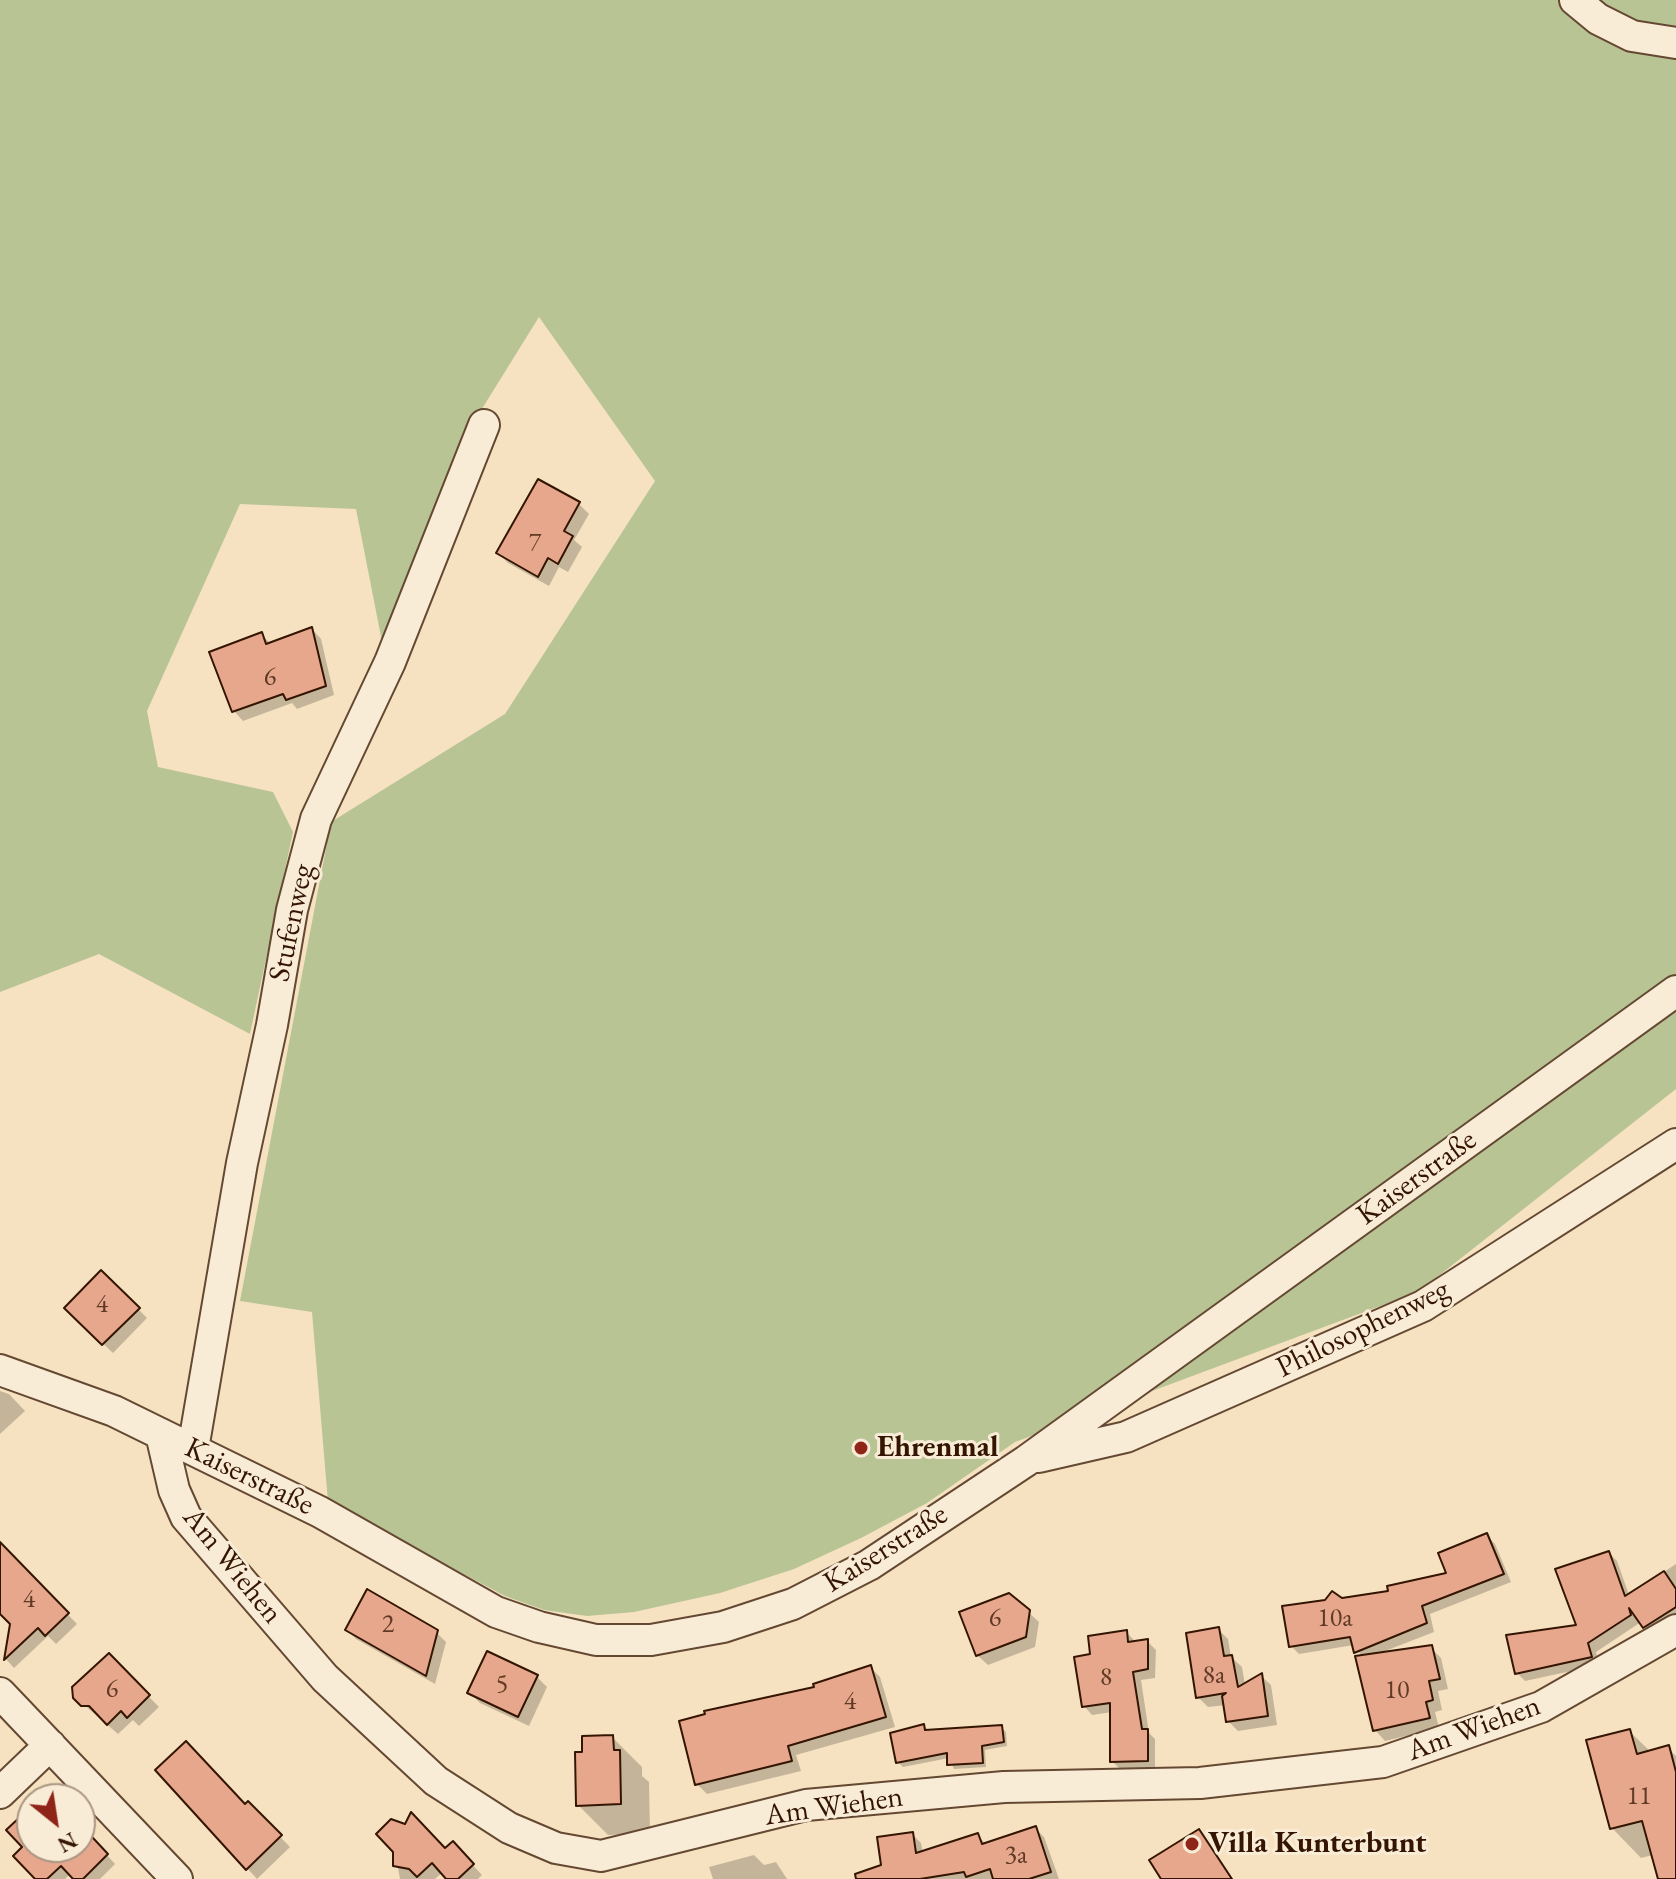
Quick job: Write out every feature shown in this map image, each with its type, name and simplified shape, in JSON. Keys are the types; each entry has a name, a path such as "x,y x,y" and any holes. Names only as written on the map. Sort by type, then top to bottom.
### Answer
{"street":[{"path":"1575,0 1598,19 1632,36 1676,43"},
{"name":"Stufenweg","path":"193,1449 242,1163 272,1025 292,910 316,819 390,662 484,425"},
{"name":"Kaiserstraße","path":"0,1370 73,1395 193,1449 320,1512 496,1612 539,1627 596,1640 651,1640 723,1627 793,1604 869,1565 1026,1461 1676,991"},
{"name":"Philosophenweg","path":"1026,1461 1126,1437 1423,1306 1676,1144"},
{"name":"Am Wiehen","path":"161,1434 174,1490 186,1517 325,1678 436,1781 509,1828 608,1868 806,1805 1004,1787 1200,1783 1383,1762 1541,1707 1676,1630"},
{"path":"0,1693 177,1879"},
{"path":"0,1793 50,1745"}],"green space":[{"path":"0,0 1676,0 1676,1089 1418,1292 1015,1442 927,1503 861,1538 794,1569 720,1593 634,1612 587,1616 544,1610 505,1596 328,1502 312,1312 240,1301 331,822 505,714 655,481 539,317 475,420 383,647 356,509 240,504 147,711 158,767 273,792 293,832 250,1034 99,954 0,992"}],"building":[{"path":"538,479 580,502 564,531 573,536 558,564 548,558 538,577 496,553"},
{"path":"312,627 326,686 286,700 283,694 232,712 209,652 262,632 266,644"},
{"path":"101,1270 140,1308 102,1345 64,1308"},
{"path":"1487,1533 1504,1574 1422,1606 1427,1623 1354,1653 1350,1637 1289,1647 1282,1606 1325,1600 1332,1591 1342,1598 1388,1591 1387,1586 1446,1573 1438,1553"},
{"path":"0,1542 69,1613 45,1636 38,1628 4,1660 10,1624 0,1614"},
{"path":"1609,1551 1625,1596 1664,1571 1676,1589 1676,1607 1643,1628 1629,1608 1631,1615 1588,1643 1592,1657 1515,1674 1506,1635 1576,1625 1555,1569"},
{"path":"367,1589 438,1630 426,1676 345,1630"},
{"path":"1009,1593 1030,1610 1026,1637 976,1656 959,1612"},
{"path":"1219,1627 1224,1656 1232,1655 1238,1687 1262,1673 1268,1716 1226,1722 1222,1696 1226,1693 1196,1698 1186,1633"},
{"path":"1127,1630 1128,1642 1148,1639 1148,1669 1133,1672 1142,1729 1148,1729 1148,1761 1110,1762 1110,1703 1082,1707 1074,1657 1090,1654 1088,1636"},
{"path":"1432,1645 1440,1679 1429,1681 1433,1700 1426,1702 1430,1718 1373,1731 1355,1656"},
{"path":"487,1651 538,1675 518,1717 467,1693"},
{"path":"109,1653 150,1695 127,1718 121,1711 107,1725 89,1706 81,1706 73,1698 72,1687"},
{"path":"871,1665 886,1717 788,1746 792,1761 695,1785 679,1721 705,1714 704,1711 814,1687 813,1684"},
{"path":"924,1724 925,1730 1002,1725 1004,1742 982,1746 983,1763 947,1765 947,1753 896,1763 890,1733"},
{"path":"1630,1729 1637,1754 1669,1745 1676,1772 1676,1879 1658,1879 1642,1821 1610,1829 1586,1740"},
{"path":"613,1735 614,1750 620,1750 621,1804 576,1806 575,1752 582,1752 582,1736"},
{"path":"186,1741 245,1804 248,1801 282,1835 246,1870 155,1770"},
{"path":"411,1812 445,1848 453,1841 474,1864 458,1879 446,1879 432,1863 417,1877 409,1869 393,1866 393,1852 376,1834 391,1819 405,1824"},
{"path":"16,1821 16,1841 6,1830"},
{"path":"1036,1826 1051,1872 1029,1879 993,1879 990,1869 966,1877 964,1872 920,1879 856,1879 855,1874 881,1865 877,1837 913,1832 916,1853 978,1833 982,1844"},
{"name":"Villa Kunterbunt","path":"1199,1829 1232,1879 1161,1879 1149,1860"},
{"path":"96,1841 108,1854 83,1879 73,1879 61,1866 47,1879 35,1879 20,1863 96,1863"}],"place":[{"name":"Ehrenmal","path":"861,1448"},
{"name":"Villa Kunterbunt","path":"1192,1844"}]}
